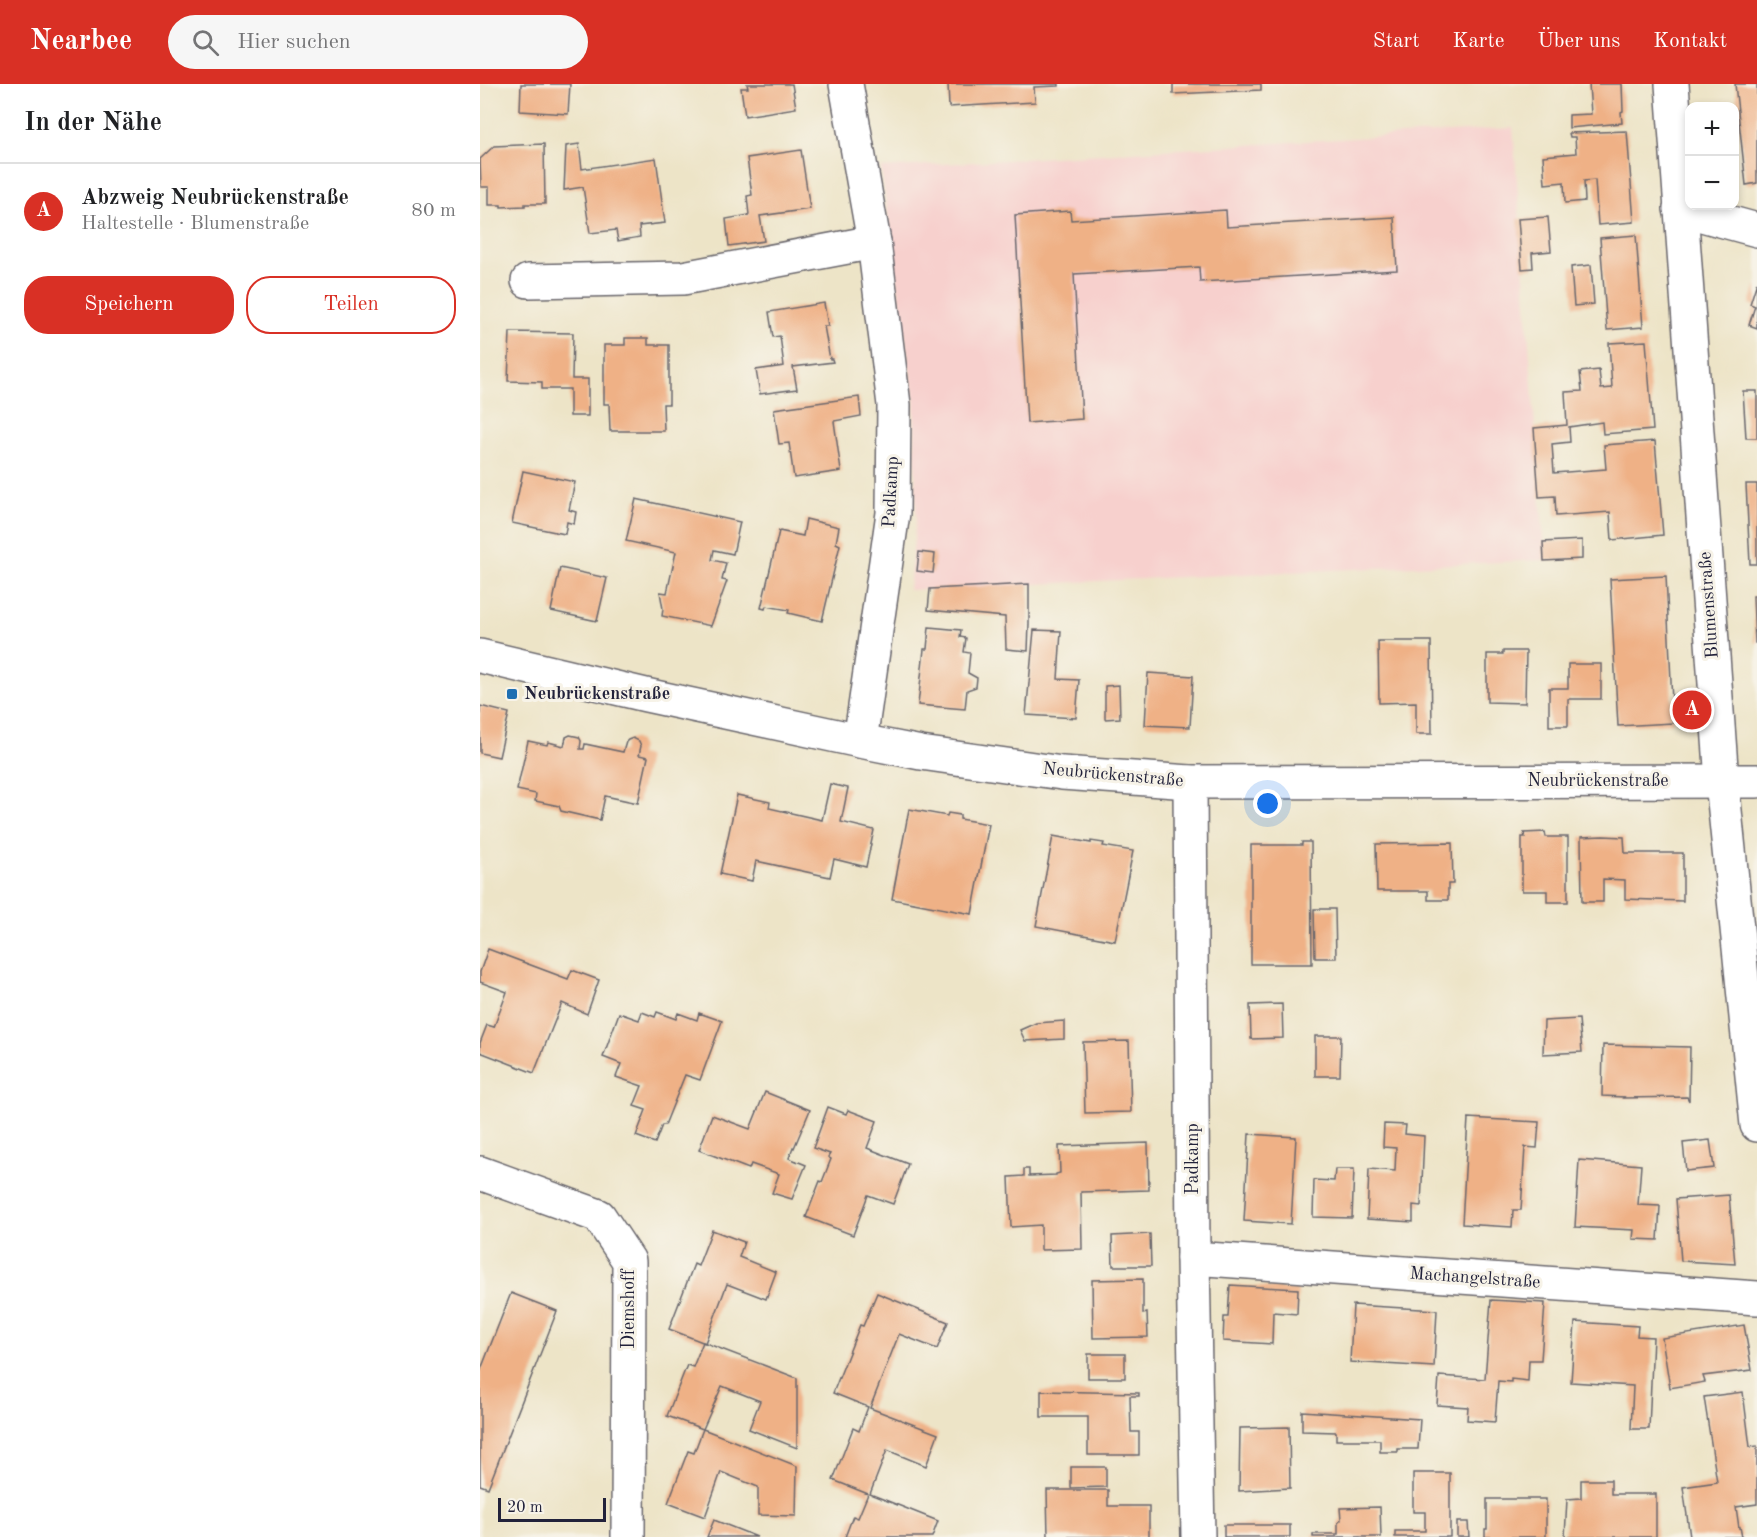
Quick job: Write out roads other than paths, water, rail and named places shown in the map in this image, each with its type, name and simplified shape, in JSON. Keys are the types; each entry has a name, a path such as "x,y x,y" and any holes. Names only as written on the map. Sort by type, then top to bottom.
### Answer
{"street":[{"name":"Padkamp","path":"846,84 874,242 894,405 893,513 860,741"},
{"name":"Blumenstraße","path":"1672,84 1722,781 1757,1125"},
{"path":"1680,209 1757,230"},
{"path":"528,281 683,278 874,242"},
{"name":"Neubrückenstraße","path":"480,656 646,695 860,741 921,753 1062,773 1190,782 1757,781"},
{"name":"Padkamp","path":"1190,782 1193,1258 1198,1537"},
{"name":"Diemshoff","path":"480,1173 599,1216 629,1261 628,1537"},
{"name":"Machangelstraße","path":"1193,1258 1757,1298"}],"place":[{"name":"Neubrückenstraße","path":"512,694"},
{"name":"Abzweig Neubrückenstraße","path":"1692,710"}]}
